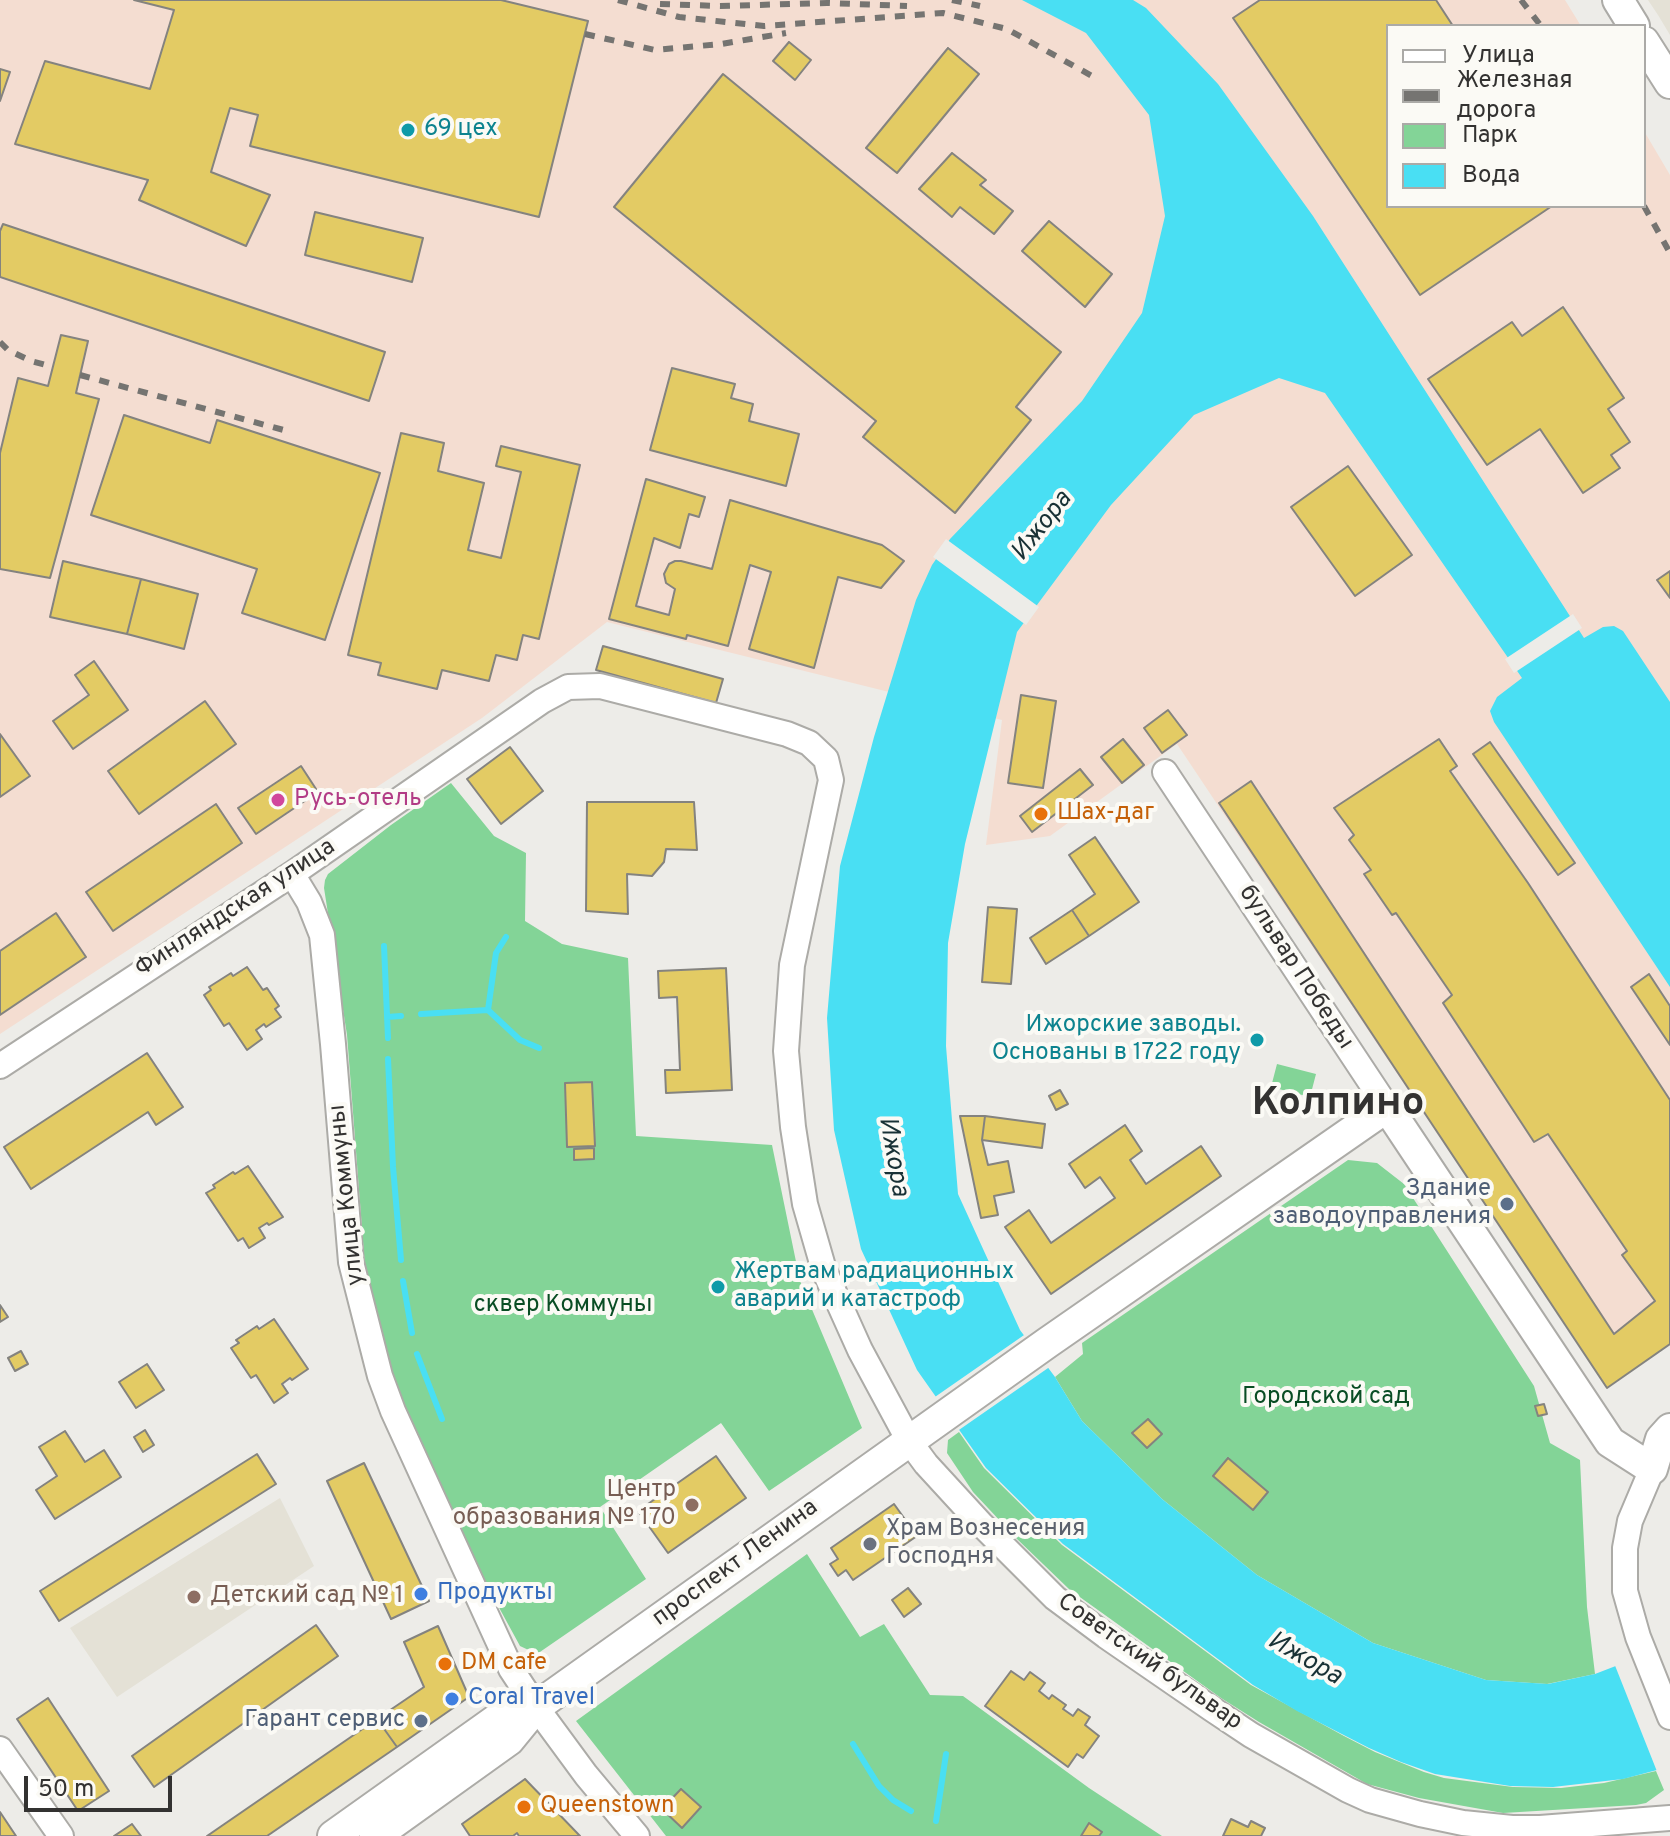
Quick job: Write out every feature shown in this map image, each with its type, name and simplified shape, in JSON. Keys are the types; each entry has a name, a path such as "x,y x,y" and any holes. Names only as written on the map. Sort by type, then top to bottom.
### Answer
{"main road":[{"path":"1618,0 1633,24"},
{"path":"1646,45 1670,83"},
{"name":"проспект Ленина","path":"375,1836 509,1740 536,1707 1047,1343 1387,1107"},
{"name":"бульвар Победы","path":"1387,1107 1610,1442 1661,1462"},
{"path":"1661,1462 1661,1439 1670,1429"},
{"name":"проспект Ленина","path":"333,1836 496,1720 536,1707"}],"street":[{"name":"Финляндская улица","path":"0,1066 292,874 542,701 568,687 600,686 735,722"},
{"name":"Советский бульвар","path":"735,722 787,734 809,743 826,759 831,780 792,965 786,1051 793,1127 805,1204 824,1270 860,1350 909,1441 926,1464 1055,1598 1225,1718 1348,1790 1370,1800 1420,1814 1463,1823 1512,1828 1670,1818"},
{"name":"бульвар Победы","path":"1165,772 1387,1107"},
{"name":"улица Коммуны","path":"292,874 309,902 322,935 351,1262 380,1376 401,1432 506,1657 536,1707 586,1775 637,1836"},
{"path":"1661,1462 1630,1521 1625,1548 1625,1591 1638,1637 1670,1717"},
{"path":"0,1749 61,1836"}],"shaded area":[{"path":"0,0 1565,0 1580,24 1386,24 1386,208 1646,208 1646,134 1670,175 1670,1343 1607,1388 1177,744 1050,836 986,845 1002,720 607,622 482,718 0,1034"},
{"path":"1648,0 1670,0 1670,35 1658,15"},
{"name":"Детский сад № 1","path":"280,1498 314,1566 117,1697 70,1628"}],"green space":[{"name":"сквер Коммуны","path":"451,783 494,836 526,853 525,921 562,944 628,958 636,1136 772,1145 800,1281 862,1428 769,1491 721,1423 600,1507 646,1579 537,1654 520,1646 484,1580 404,1412 393,1379 366,1280 347,1035 324,888 328,874"},
{"path":"1277,1064 1316,1074 1310,1097 1271,1087"},
{"name":"Городской сад","path":"1348,1160 1377,1163 1404,1184 1534,1386 1550,1443 1580,1460 1587,1607 1595,1674 1547,1684 1486,1680 1373,1643 1257,1575 1162,1499 1082,1421 1055,1377 1083,1354 1082,1343"},
{"path":"959,1432 984,1468 1062,1545 1251,1685 1375,1752 1444,1778 1513,1787 1561,1788 1604,1783 1656,1771 1664,1790 1646,1803 1636,1805 1503,1813 1419,1798 1367,1784 1221,1698 1070,1590 973,1492 947,1453 948,1440"},
{"path":"807,1554 860,1637 884,1624 930,1695 963,1696 1089,1788 1162,1836 666,1836 576,1721"}],"water":[{"name":"Ижора","path":"1022,0 1133,0 1146,8 1218,84 1313,216 1584,638 1603,627 1614,626 1623,631 1670,702 1670,987 1494,722 1490,711 1497,697 1522,678 1325,393 1279,378 1194,415 1111,505 1017,632 965,844 948,943 946,1046 958,1194 1020,1330 1055,1377 1082,1421 1162,1499 1257,1575 1373,1643 1486,1680 1548,1684 1595,1674 1670,1645 1670,1765 1657,1770 1623,1779 1553,1787 1510,1786 1435,1774 1369,1748 1253,1685 1063,1544 986,1468 917,1370 861,1249 834,1130 827,1018 840,866 874,737 916,600 932,565 950,539 1082,401 1142,313 1165,216 1149,115 1086,33"}],"pier":[{"path":"946,539 1039,607 1026,625 933,557"},
{"path":"1573,614 1582,628 1514,673 1505,659"},
{"path":"1027,1333 1051,1366 956,1432 932,1399"},
{"path":"1670,1641 1670,1769 1658,1774 1614,1663"}],"building":[{"name":"69 цех","path":"134,0 501,0 588,21 539,217 250,146 258,115 230,108 211,172 270,195 246,246 139,200 148,180 15,144 45,61 150,89 174,10"},
{"path":"1260,0 1436,0 1452,24 1386,24 1386,208 1549,208 1420,295 1233,18"},
{"path":"789,42 811,60 795,80 773,61"},
{"path":"948,48 979,74 897,173 866,148"},
{"path":"0,69 10,72 0,101"},
{"path":"723,74 1061,352 1016,407 1031,420 955,513 863,437 876,421 614,207"},
{"path":"952,153 986,180 980,185 1013,211 994,234 960,207 952,217 919,189"},
{"path":"315,212 423,238 412,282 305,255"},
{"path":"1049,221 1112,274 1085,307 1022,251"},
{"path":"3,224 385,352 369,401 0,277 0,231"},
{"path":"1563,307 1624,398 1608,409 1630,442 1611,455 1620,468 1583,493 1540,429 1487,465 1428,379 1512,322 1522,336"},
{"path":"61,335 88,341 76,393 99,399 50,578 0,569 0,453 18,378 48,386"},
{"path":"672,368 735,384 731,398 753,404 749,421 799,434 786,486 650,450"},
{"path":"124,415 210,443 217,420 380,473 325,640 242,613 257,569 91,515"},
{"path":"401,433 444,443 438,471 484,483 468,550 501,558 521,472 496,466 501,446 580,465 539,639 523,635 517,660 496,655 489,681 442,670 437,689 378,675 381,663 348,655"},
{"path":"1348,466 1412,555 1355,596 1291,507"},
{"path":"646,479 705,497 699,517 689,514 680,548 654,538 636,606 669,615 675,589 666,583 664,574 669,564 675,561 712,569 730,500 882,545 904,561 881,588 838,577 814,668 749,649 771,572 750,565 728,646 687,635 686,639 609,619"},
{"path":"63,561 141,579 127,634 50,617"},
{"path":"1670,571 1670,598 1657,580"},
{"path":"141,579 198,594 184,649 127,634"},
{"path":"603,646 723,679 716,703 596,670"},
{"path":"94,661 128,710 73,749 53,721 89,695 75,675"},
{"path":"1021,695 1056,701 1043,788 1008,783"},
{"path":"205,701 236,744 139,814 108,771"},
{"path":"1168,710 1187,735 1162,753 1144,728"},
{"path":"0,734 30,776 0,797"},
{"path":"1123,739 1144,765 1122,783 1101,757"},
{"path":"1439,739 1457,766 1450,771 1528,883 1670,1100 1670,1344 1607,1388 1219,803 1251,781 1614,1334 1655,1301 1622,1255 1627,1251 1548,1134 1534,1142 1443,1003 1452,995 1396,913 1392,915 1364,874 1371,870 1349,840 1354,835 1334,808"},
{"path":"1490,742 1575,863 1558,875 1473,754"},
{"path":"510,747 543,791 501,824 467,779"},
{"name":"Русь-отель","path":"301,766 318,792 256,834 238,808"},
{"path":"1080,769 1093,785 1032,832 1020,816"},
{"path":"587,802 694,802 697,850 666,849 664,862 652,876 627,874 628,914 586,911"},
{"path":"216,804 242,843 113,931 86,892"},
{"path":"1095,837 1139,902 1089,936 1072,910 1095,894 1069,855"},
{"path":"988,907 1017,909 1011,984 982,982"},
{"path":"1072,910 1089,936 1046,964 1030,938"},
{"path":"56,913 86,957 0,1015 0,951"},
{"path":"247,967 263,990 267,988 279,1006 275,1009 281,1017 256,1030 262,1039 247,1050 229,1023 224,1026 204,995 211,990 209,987"},
{"path":"726,968 732,1090 666,1093 665,1070 680,1070 677,997 659,998 658,971"},
{"path":"1649,974 1670,1006 1670,1045 1631,987"},
{"path":"147,1053 183,1107 156,1125 148,1112 31,1189 4,1147"},
{"path":"592,1082 595,1146 567,1147 565,1083"},
{"path":"1060,1090 1068,1104 1056,1110 1049,1096"},
{"path":"960,1116 985,1116 982,1140 988,1165 1008,1161 1014,1192 994,1196 998,1215 981,1218"},
{"path":"985,1116 1045,1124 1042,1148 982,1140"},
{"path":"1125,1125 1142,1151 1130,1160 1146,1184 1201,1146 1221,1176 1051,1294 1005,1227 1029,1210 1051,1243 1115,1198 1100,1177 1085,1188 1069,1164"},
{"path":"594,1148 594,1159 574,1160 574,1149"},
{"path":"248,1166 283,1217 259,1228 265,1238 249,1248 243,1238 238,1241 206,1193 233,1172 235,1174"},
{"path":"0,1305 8,1317 0,1322"},
{"path":"274,1319 308,1369 282,1384 288,1393 274,1403 256,1375 251,1378 231,1348 239,1343 236,1340"},
{"path":"21,1351 28,1364 15,1371 8,1358"},
{"path":"147,1364 164,1390 136,1408 119,1382"},
{"path":"1544,1404 1547,1414 1538,1416 1535,1406"},
{"path":"1148,1419 1162,1434 1147,1448 1132,1433"},
{"path":"145,1430 154,1445 143,1452 134,1437"},
{"path":"65,1431 85,1462 104,1450 121,1477 55,1519 36,1490 57,1476 39,1447"},
{"path":"257,1454 276,1484 59,1621 40,1591"},
{"name":"Центр образования № 170","path":"716,1456 746,1498 668,1553 638,1511"},
{"path":"1228,1458 1268,1492 1253,1510 1213,1476"},
{"path":"364,1463 429,1601 391,1619 327,1481"},
{"name":"Храм Вознесения Господня","path":"894,1504 917,1536 853,1580 846,1570 838,1576 830,1564 838,1559 831,1548"},
{"path":"908,1588 921,1604 904,1617 892,1600"},
{"path":"316,1625 338,1656 154,1787 132,1756"},
{"path":"438,1626 469,1697 397,1747 377,1719 424,1687 404,1642"},
{"path":"1011,1671 1024,1680 1030,1672 1045,1683 1039,1691 1049,1699 1052,1695 1066,1705 1063,1709 1073,1716 1078,1709 1090,1717 1085,1725 1099,1736 1083,1758 1077,1754 1068,1767 985,1706"},
{"path":"48,1698 109,1791 78,1811 17,1719"},
{"path":"377,1719 397,1747 267,1836 207,1836"},
{"path":"525,1779 580,1836 519,1836 517,1833 513,1836 470,1836 462,1824"},
{"path":"681,1789 701,1807 682,1828 662,1809"},
{"path":"0,1812 16,1836 0,1836"},
{"path":"1231,1819 1248,1827 1251,1821 1265,1828 1261,1836 1223,1836"},
{"path":"1089,1823 1102,1832 1099,1836 1081,1836"},
{"path":"132,1824 141,1836 114,1836"}],"waterway":[{"path":"488,1010 496,953 506,937"},
{"path":"384,946 388,1038"},
{"path":"421,1014 488,1010 520,1040 539,1048"},
{"path":"387,1017 401,1016"},
{"path":"388,1059 401,1260"},
{"path":"403,1281 412,1333"},
{"path":"417,1354 442,1419"},
{"path":"853,1744 879,1786 893,1800 911,1811"},
{"path":"936,1821 946,1754"}],"railway":[{"path":"618,0 679,17 764,26 943,13 1007,29 1092,76"},
{"path":"952,0 980,6"},
{"path":"1521,0 1539,24"},
{"path":"660,4 907,6"},
{"path":"585,34 655,50 721,44 786,33"},
{"path":"1645,208 1670,253"},
{"path":"0,342 8,350 31,361 53,367"},
{"path":"80,375 291,432"}],"place":[{"name":"69 цех","path":"408,130"},
{"name":"Русь-отель","path":"278,800"},
{"name":"Шах-даг","path":"1041,814"},
{"name":"Ижорские заводы. Основаны в 1722 году","path":"1257,1040"},
{"name":"Здание заводоуправления","path":"1507,1204"},
{"name":"Жертвам радиационных аварий и катастроф","path":"718,1287"},
{"name":"Центр образования № 170","path":"692,1505"},
{"name":"Храм Вознесения Господня","path":"870,1544"},
{"name":"Продукты","path":"421,1594"},
{"name":"Детский сад № 1","path":"194,1597"},
{"name":"DM cafe","path":"445,1664"},
{"name":"Coral Travel","path":"452,1699"},
{"name":"Гарант сервис","path":"421,1721"},
{"name":"Queenstown","path":"524,1807"}],"district":[{"name":"Колпино","path":"1338,1106"}]}
